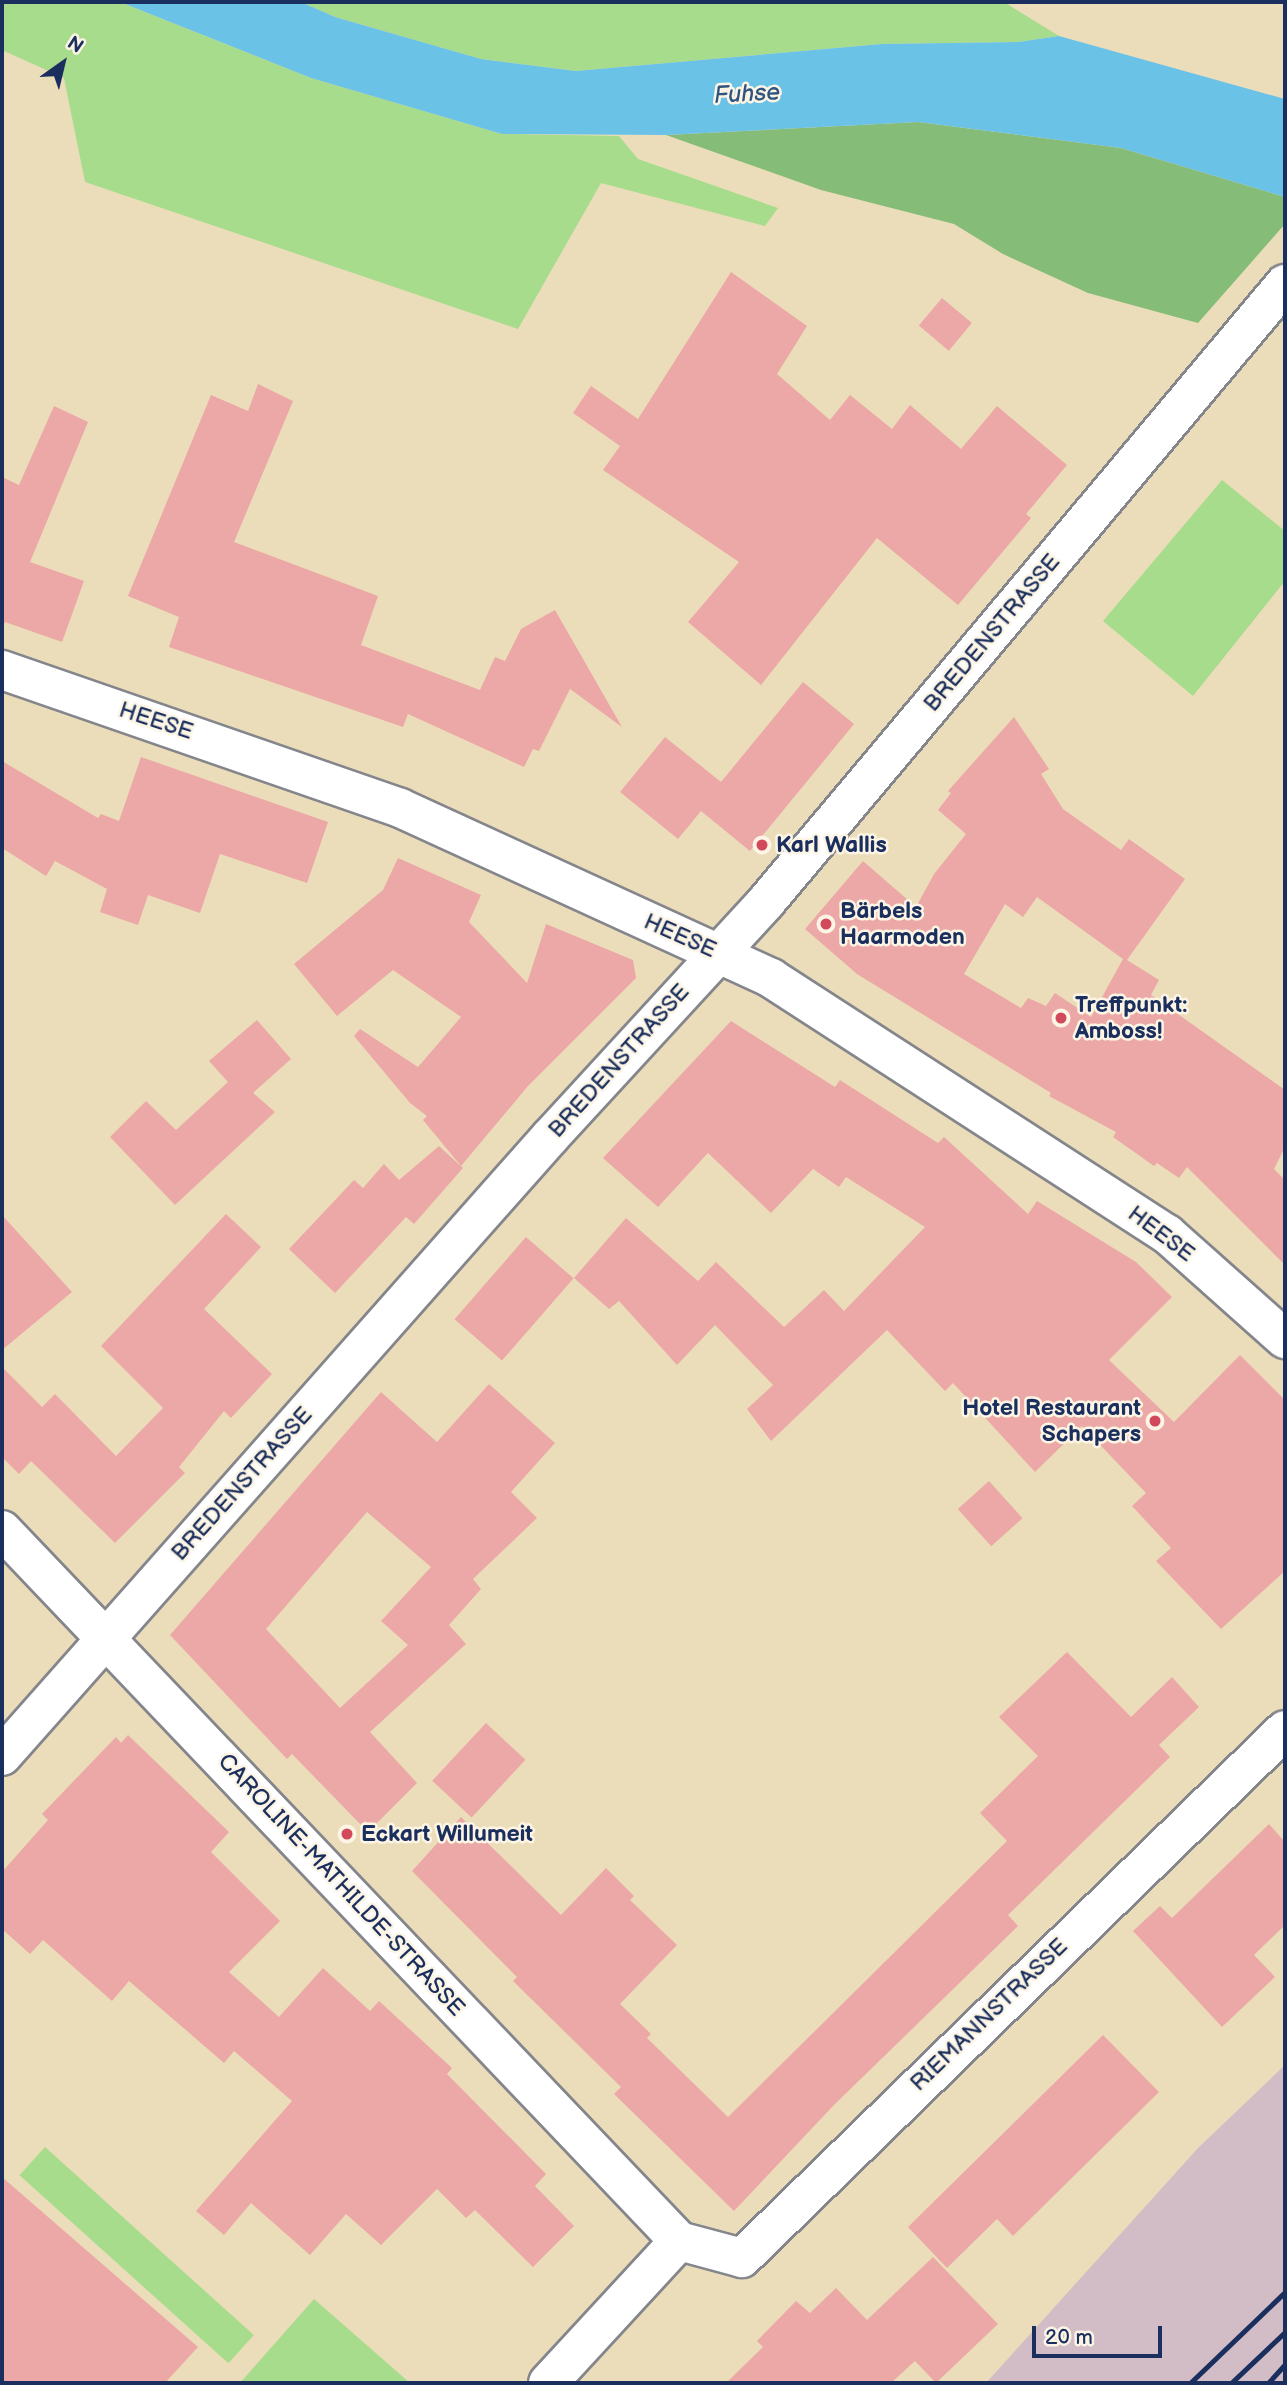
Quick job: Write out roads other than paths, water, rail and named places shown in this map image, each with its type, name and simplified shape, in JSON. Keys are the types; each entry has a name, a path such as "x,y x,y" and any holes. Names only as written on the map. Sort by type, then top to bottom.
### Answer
{"street":[{"name":"BREDENSTRASSE","path":"2,1756 766,902 1285,284"},
{"name":"HEESE","path":"2,670 400,808 771,978 1167,1234 1285,1339"},
{"name":"CAROLINE-MATHILDE-STRASSE","path":"2,1530 679,2242"},
{"name":"RIEMANNSTRASSE","path":"679,2242 742,2258 1285,1730"},
{"path":"548,2383 679,2242"}],"water":[{"name":"Fuhse","path":"120,2 301,2 335,17 481,59 576,71 882,44 1018,42 1059,36 1285,99 1285,197 1121,148 918,122 666,135 502,134 311,78"}],"railway":[{"path":"1190,2383 1285,2292"},
{"path":"1231,2383 1285,2332"},
{"path":"1268,2383 1285,2364"}],"place":[{"name":"Karl Wallis","path":"762,845"},
{"name":"Bärbels Haarmoden","path":"826,924"},
{"name":"Treffpunkt: Amboss!","path":"1061,1018"},
{"name":"Hotel Restaurant Schapers","path":"1155,1421"},
{"name":"Eckart Willumeit","path":"347,1834"}]}
